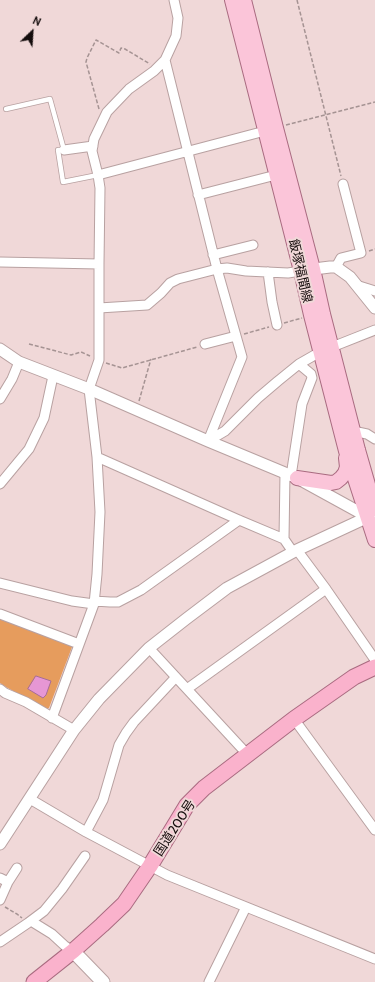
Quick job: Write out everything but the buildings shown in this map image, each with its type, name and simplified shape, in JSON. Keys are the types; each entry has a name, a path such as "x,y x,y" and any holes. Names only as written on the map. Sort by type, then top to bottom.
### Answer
{"highway":[{"name":"国道200号","path":"34,982 73,951 124,904 150,866 187,806 204,788 294,719 354,677 375,667"}],"main road":[{"name":"飯塚福間線","path":"232,0 270,129 307,270 311,315 326,350 353,431 373,513 375,540"},
{"name":"飯塚福間線","path":"244,0 270,129 276,175 307,270"},
{"name":"飯塚福間線","path":"326,350 346,452 373,513"},
{"path":"291,476 331,483 336,482 345,473 347,467 346,452"},
{"path":"73,951 103,982"}],"street":[{"path":"52,718 94,602 97,574 100,512 97,457 88,389 99,360 100,188 92,151 94,139 107,112 130,89 165,60 176,36 178,18 174,0"},
{"path":"165,60 213,255 242,358 208,441"},
{"path":"98,175 270,129"},
{"path":"64,150 93,146"},
{"path":"198,195 276,175"},
{"path":"336,268 341,258 361,253 343,184"},
{"path":"213,255 253,245"},
{"path":"0,262 99,264"},
{"path":"99,308 147,305 170,284 178,279 217,269 227,268 246,271 288,273 330,267 336,268 350,277 375,308"},
{"path":"268,272 277,325"},
{"path":"356,285 375,291"},
{"path":"208,441 225,431 258,398 299,364 326,350 375,330"},
{"path":"205,344 236,336"},
{"path":"0,349 19,362 135,409 373,513"},
{"path":"0,399 12,379 19,362"},
{"path":"284,539 291,476 302,404 312,378 310,374 299,364"},
{"path":"0,484 29,449 44,418 52,376"},
{"path":"353,431 367,434 375,439"},
{"path":"97,457 284,539 326,589 375,660"},
{"path":"0,844 74,730 99,699 149,648 227,588 295,551 373,513"},
{"path":"0,583 72,601 118,602 141,590 239,520"},
{"path":"187,689 326,589"},
{"path":"0,614 80,644"},
{"path":"149,648 247,754"},
{"path":"86,832 103,800 119,745 134,722 176,677"},
{"path":"0,689 5,693 26,702 74,730"},
{"path":"294,719 375,830"},
{"path":"30,799 86,832 167,875 375,959"},
{"path":"0,942 44,911 62,889 85,856"},
{"path":"0,900 4,880 17,868"},
{"path":"209,982 246,907"},
{"path":"29,922 52,934 73,951"}],"lane":[{"path":"6,109 50,99 64,150 58,150 63,182 98,175"}],"path":[{"path":"297,0 343,184"},
{"path":"106,116 99,112 94,88 86,62 96,40 119,53 121,48 125,49 156,68"},
{"path":"270,129 375,102"},
{"path":"29,344 71,355 81,352 86,353 99,360 122,368 205,344"},
{"path":"135,409 151,359"},
{"path":"0,904 29,922"}],"shaded area":[{"path":"0,617 70,643 72,647 49,708 44,708 0,683"},
{"path":"36,676 51,681 46,695 43,698 28,689"}]}
